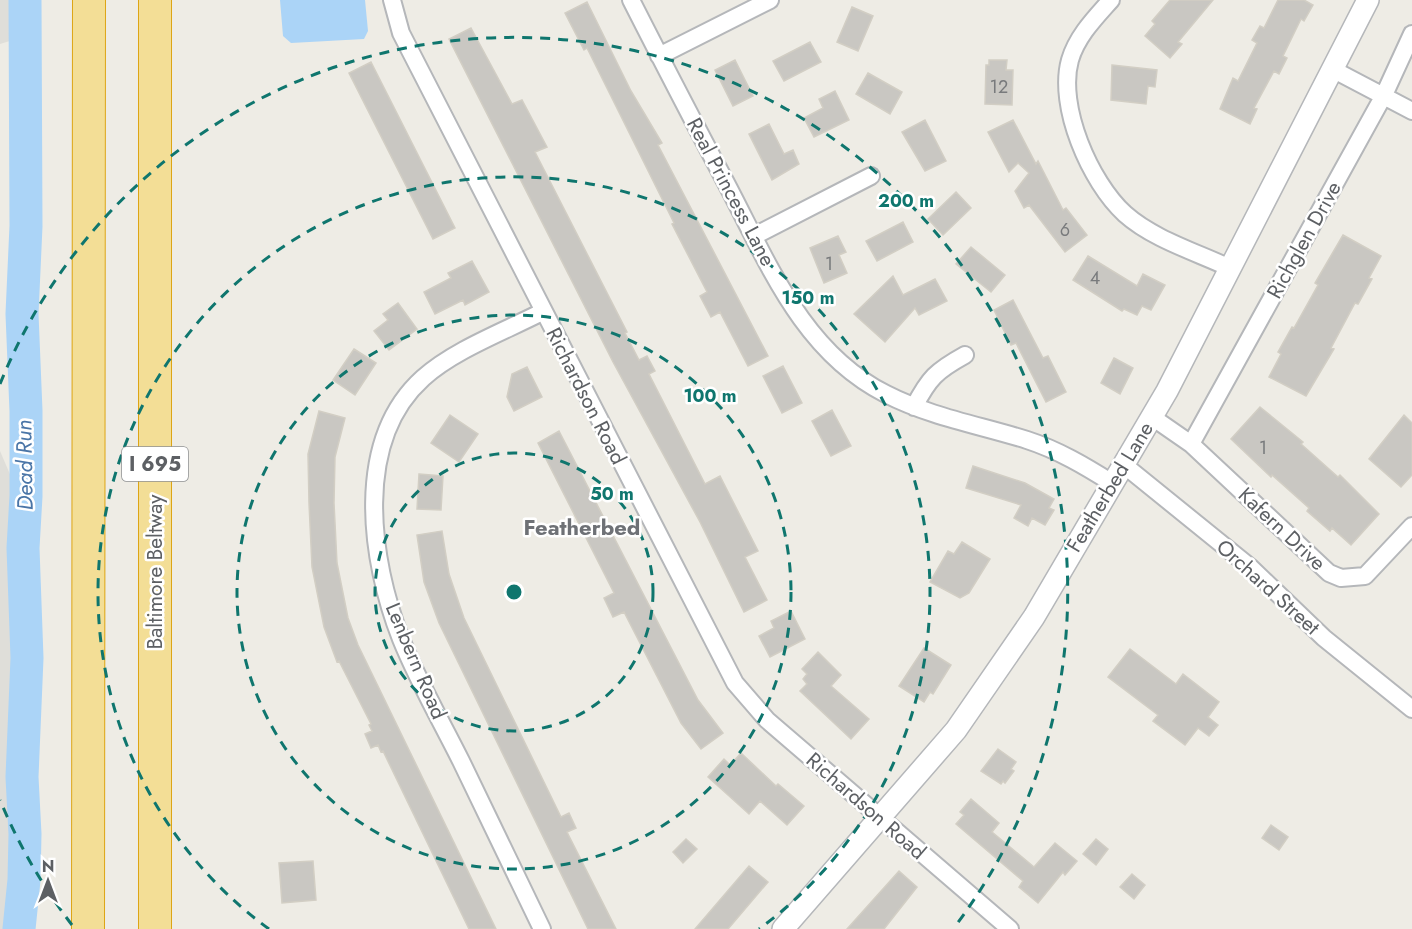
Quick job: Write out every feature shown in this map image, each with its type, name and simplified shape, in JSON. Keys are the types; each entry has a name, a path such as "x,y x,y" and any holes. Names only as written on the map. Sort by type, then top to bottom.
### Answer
{"highway":[{"path":"88,929 89,0"},
{"name":"Baltimore Beltway","path":"155,0 155,929"}],"street":[{"name":"Richardson Road","path":"392,0 401,33 542,312 735,684 767,720 1010,929"},
{"name":"Real Princess Lane","path":"631,0 786,299 830,353 857,377 914,407 950,420 1028,440 1078,462 1112,483"},
{"path":"659,56 771,0"},
{"path":"1111,0 1078,40 1070,60 1067,78 1068,104 1073,125 1095,175 1107,196 1125,215 1147,230 1230,268"},
{"name":"Featherbed Lane","path":"783,929 956,730 988,687 1034,617 1152,417 1368,0"},
{"name":"Richglen Drive","path":"1191,444 1384,95 1412,34"},
{"path":"1332,69 1412,111"},
{"path":"754,236 871,176"},
{"name":"Lenbern Road","path":"542,312 452,358 423,378 401,404 387,429 379,454 375,493 381,573 402,640 542,929"},
{"path":"914,407 928,381 939,369 965,355"},
{"name":"Kafern Drive","path":"1152,417 1191,444 1329,573 1341,578 1365,576 1412,526"},
{"name":"Orchard Street","path":"1124,465 1250,567 1324,638 1412,709"}],"shaded area":[{"path":"0,0 13,0 13,40 0,44"},
{"path":"0,451 12,479 13,929 0,929"}],"water":[{"path":"280,0 365,0 368,31 364,39 291,43 283,36"}],"building":[{"path":"1170,0 1213,0 1178,42 1182,44 1170,58 1145,36 1155,24 1152,21"},
{"path":"1278,0 1304,0 1313,5 1304,21 1301,19 1283,56 1287,58 1279,74 1274,71 1254,108 1257,109 1250,124 1220,109 1233,78 1238,81 1257,43 1252,40 1260,26 1264,28"},
{"path":"587,2 631,91 662,143 658,145 768,356 748,366 720,312 711,317 700,296 707,292 587,48 584,50 565,13"},
{"path":"852,7 873,16 858,51 837,42"},
{"path":"471,28 512,104 522,100 547,147 535,152 639,360 647,356 655,371 649,374 705,484 720,476 758,551 745,557 767,600 744,612 700,522 613,362 449,39"},
{"path":"810,42 821,62 784,81 773,61"},
{"path":"735,60 753,96 733,106 715,70"},
{"path":"989,60 1007,60 1006,70 1013,70 1012,105 985,104 986,65 989,65"},
{"path":"371,62 455,228 433,239 349,73"},
{"path":"1112,65 1157,70 1155,87 1148,86 1146,104 1111,100"},
{"path":"868,73 902,92 890,114 856,94"},
{"path":"835,91 849,120 814,137 804,118 823,108 819,99"},
{"path":"925,120 946,161 925,171 902,132"},
{"path":"1013,120 1036,164 1038,161 1063,210 1066,208 1087,235 1065,252 1029,205 1024,208 1015,191 1029,173 1018,163 1009,172 988,132"},
{"path":"769,124 784,154 793,150 799,164 772,180 749,134"},
{"path":"956,192 971,208 943,235 928,219"},
{"path":"903,222 913,242 877,261 866,241"},
{"path":"1343,235 1381,256 1369,278 1372,279 1358,304 1355,303 1331,348 1334,349 1306,396 1269,377 1281,354 1278,352 1318,285 1315,283"},
{"path":"838,236 846,252 839,255 847,273 824,283 810,248"},
{"path":"971,247 1005,275 991,292 956,264"},
{"path":"1088,256 1137,286 1143,274 1165,285 1151,310 1142,306 1137,315 1124,309 1122,311 1073,280"},
{"path":"472,261 489,292 465,305 463,300 435,314 424,292 451,278 448,273"},
{"path":"893,276 903,295 935,279 947,301 919,315 915,308 885,342 854,314"},
{"path":"1013,300 1043,358 1048,356 1066,392 1046,402 1016,343 1011,345 994,310"},
{"path":"398,303 417,329 389,350 374,331 388,320 383,314"},
{"path":"354,349 376,363 355,395 333,380"},
{"path":"1114,358 1133,368 1120,394 1101,383"},
{"path":"783,366 802,403 782,413 763,376"},
{"path":"527,367 542,397 514,411 507,397 512,374"},
{"path":"1260,407 1303,442 1301,444 1338,477 1340,475 1379,514 1351,545 1332,528 1330,531 1307,511 1309,508 1272,475 1271,477 1231,439"},
{"path":"832,410 851,446 831,456 812,421"},
{"path":"319,411 345,418 335,457 334,503 337,563 348,618 358,645 496,929 469,929 383,751 381,752 378,745 371,748 365,734 372,731 369,725 371,724 339,661 337,662 324,627 312,567 309,503 308,454"},
{"path":"450,415 478,434 459,462 431,443"},
{"path":"1404,415 1412,423 1412,475 1401,487 1369,459"},
{"path":"559,431 698,700 723,733 701,749 681,723 624,612 613,617 604,598 614,593 538,443"},
{"path":"973,466 1025,483 1054,499 1049,508 1054,510 1045,525 1032,518 1028,526 1014,518 1021,505 966,488"},
{"path":"419,474 443,476 441,510 417,509"},
{"path":"442,531 449,574 464,618 561,817 569,813 576,828 567,832 616,929 588,929 439,623 424,582 417,535"},
{"path":"962,542 990,559 969,593 960,598 930,582 948,551 954,554"},
{"path":"791,611 805,639 770,657 759,636 774,628 771,621"},
{"path":"924,648 951,665 933,694 930,692 924,702 899,686"},
{"path":"1130,649 1176,684 1183,674 1219,702 1208,717 1218,725 1209,736 1198,728 1185,745 1153,721 1158,715 1108,677"},
{"path":"818,652 841,675 831,686 869,719 851,739 800,691 807,684 803,679 807,674 802,669"},
{"path":"998,749 1016,762 1011,769 1014,771 1005,783 1003,781 1001,784 981,771"},
{"path":"741,753 776,786 778,784 804,806 787,825 760,801 749,814 708,777 724,759 730,765"},
{"path":"971,799 999,823 992,832 1034,867 1055,843 1077,861 1065,875 1063,872 1038,903 1019,887 1023,881 956,824 964,815 960,812"},
{"path":"1271,825 1288,837 1279,850 1262,838"},
{"path":"686,839 697,849 683,863 673,852"},
{"path":"1096,839 1108,849 1096,865 1083,854"},
{"path":"313,861 316,900 282,903 279,863"},
{"path":"749,866 768,882 728,929 695,929"},
{"path":"899,871 917,887 884,929 847,929"},
{"path":"1132,874 1145,885 1134,899 1120,887"}],"waterway":[{"name":"Dead Run","path":"19,929 24,880 25,834 22,777 27,658 23,548 26,496 26,411 22,314 26,226 25,0"}],"district":[{"name":"Featherbed","path":"582,527"}]}
